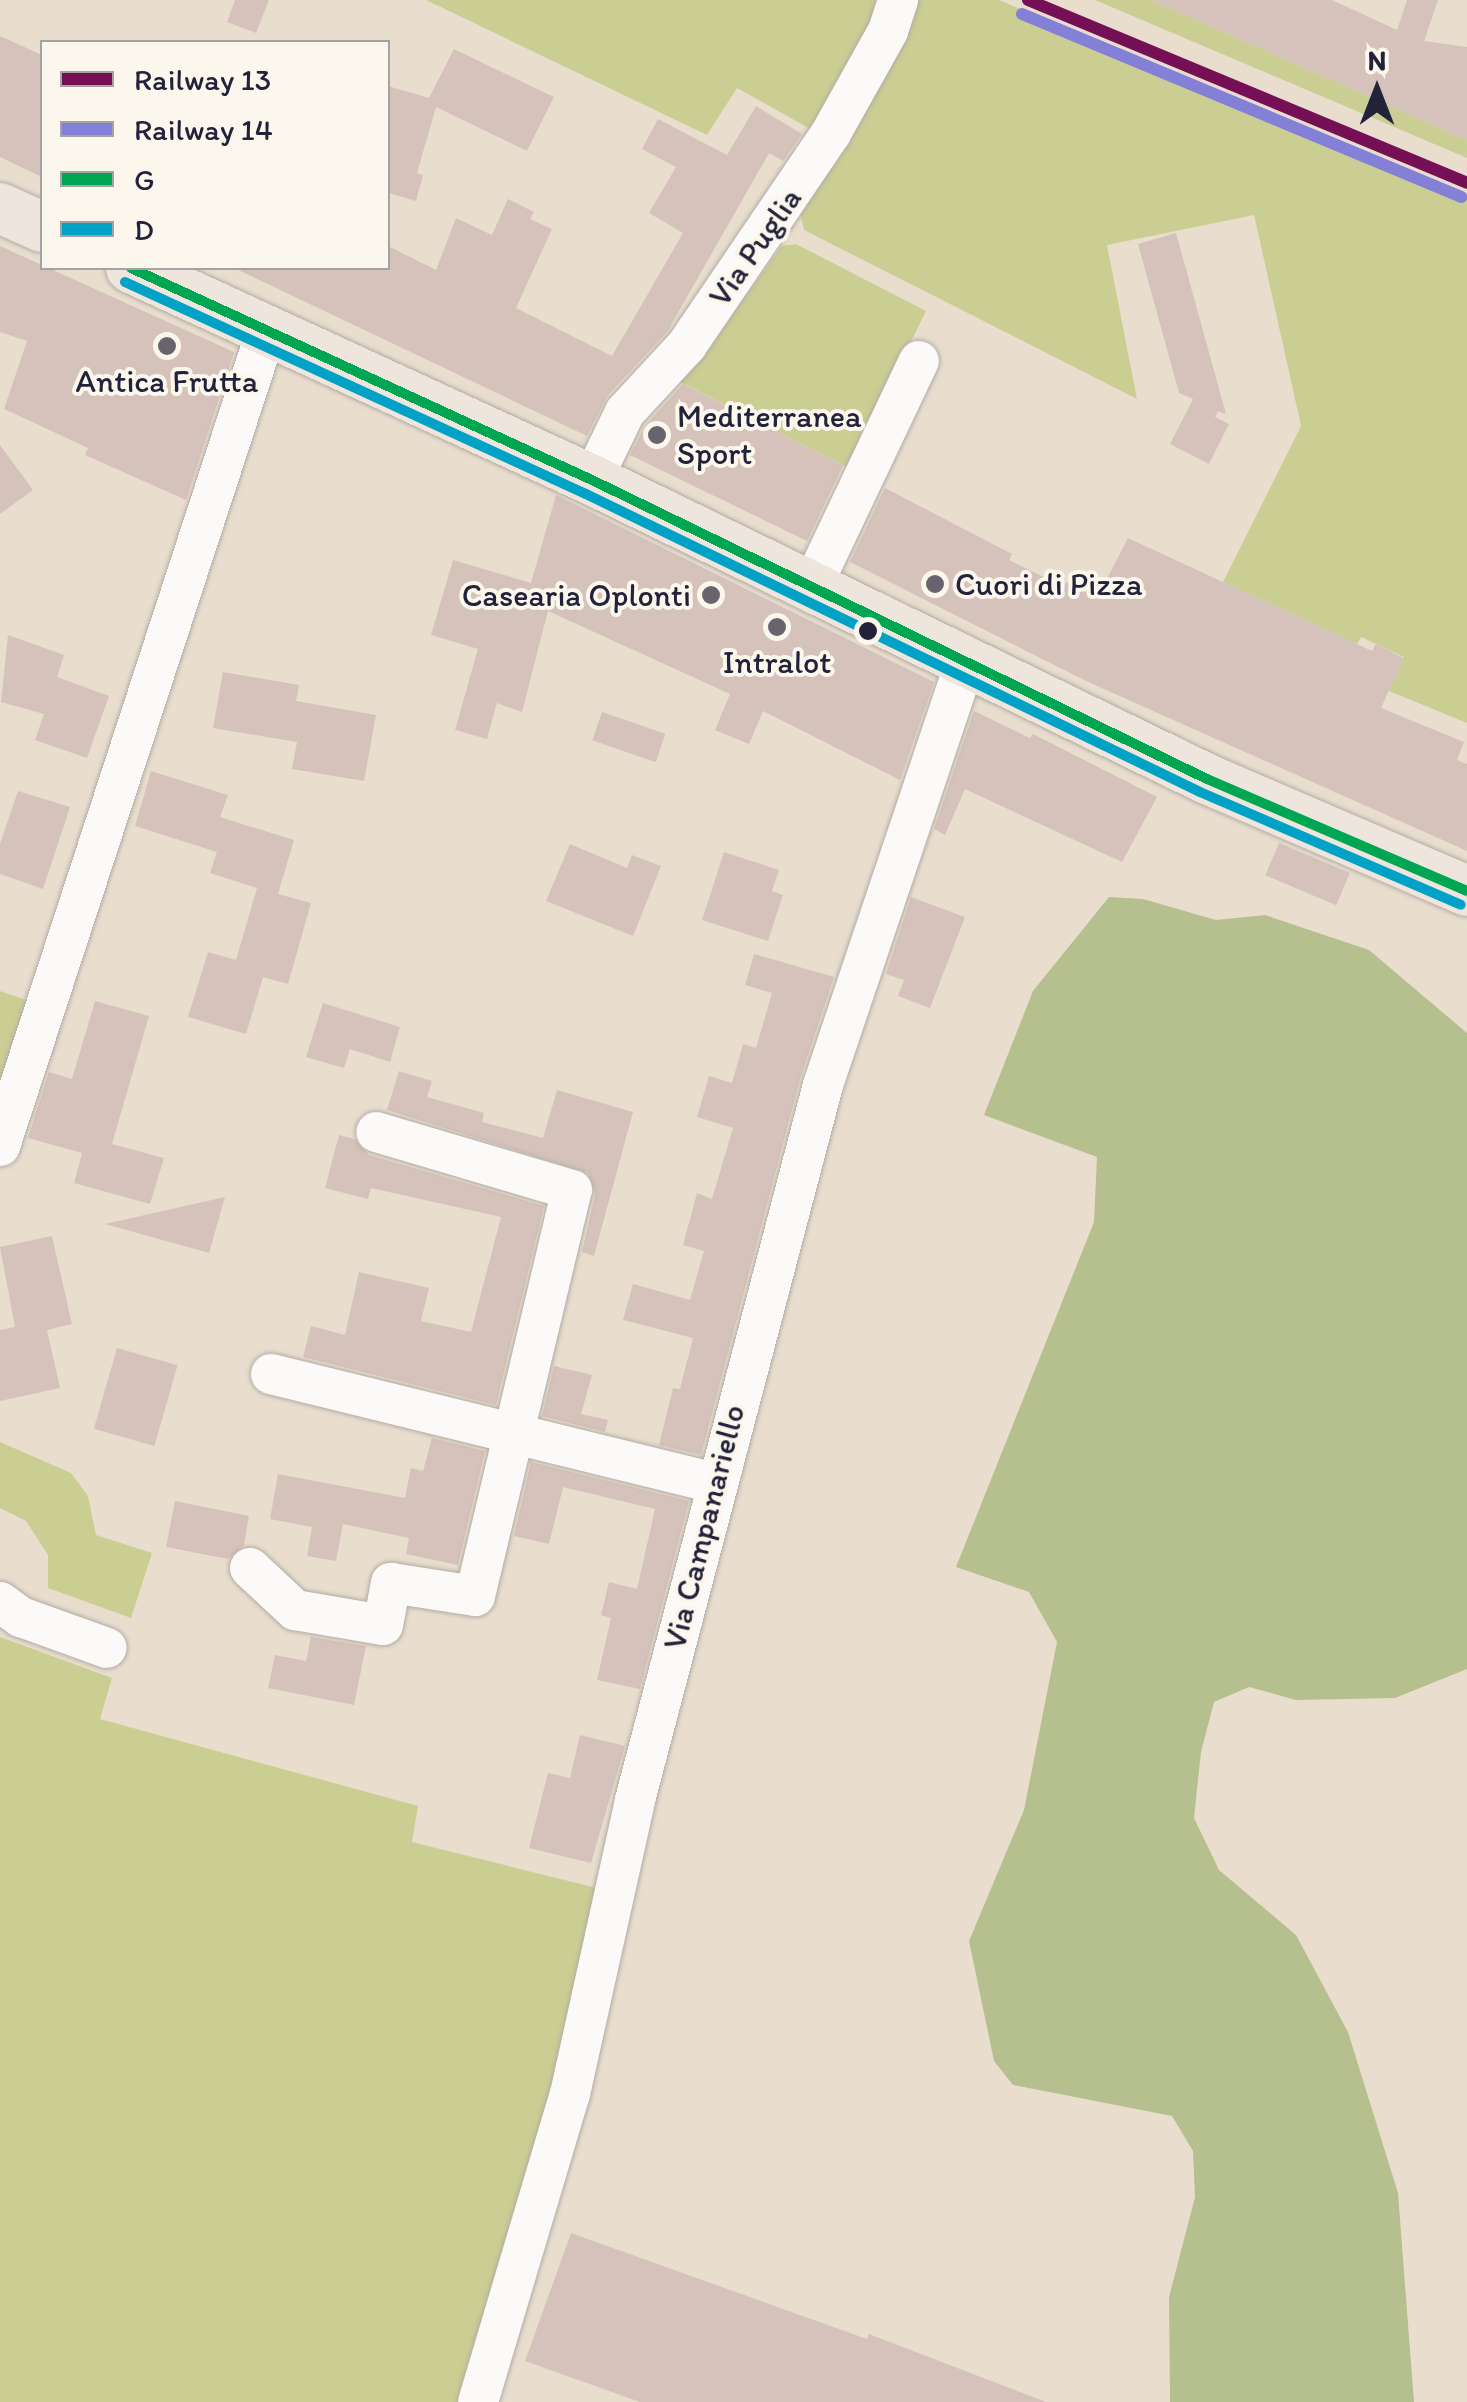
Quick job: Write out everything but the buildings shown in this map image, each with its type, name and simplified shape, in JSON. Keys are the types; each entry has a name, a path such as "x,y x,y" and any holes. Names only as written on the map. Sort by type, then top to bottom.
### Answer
{"main road":[{"path":"0,208 40,227"},
{"path":"135,270 592,480 1207,778 1467,891"}],"street":[{"name":"Via Puglia","path":"592,480 626,412 687,345 821,149 888,32 898,0"},
{"path":"0,1146 266,329"},
{"path":"812,586 919,361"},
{"name":"Via Campanariello","path":"478,2402 570,2094 635,1800 714,1483 822,1085 966,662"},
{"path":"250,1568 295,1610 382,1625 391,1583 474,1596 572,1190 376,1132"},
{"path":"271,1374 714,1483"},
{"path":"0,1602 21,1617 107,1648"}],"green space":[{"path":"426,0 888,0 821,135 737,88 707,135"},
{"path":"910,0 999,0 1467,198 1467,723 1389,691 1404,657 1361,637 1357,644 1223,582 1301,426 1254,215 1107,245 1137,399 804,230 800,213"},
{"path":"1095,0 1151,0 1467,140 1467,158"},
{"path":"796,244 926,311 849,468 674,379 710,345 782,246"},
{"path":"1109,897 1143,899 1216,920 1265,915 1369,950 1467,1033 1467,1669 1395,1698 1296,1700 1249,1687 1214,1702 1201,1752 1194,1818 1219,1870 1296,1935 1348,2032 1398,2193 1414,2402 1170,2402 1169,2297 1195,2197 1193,2151 1172,2116 1013,2085 994,2061 969,1941 1024,1810 1057,1642 1029,1592 956,1567 1094,1222 1097,1157 984,1115 1033,991"},
{"path":"0,991 32,1002 0,1103"},
{"path":"0,1442 71,1473 88,1496 96,1535 152,1553 131,1618 48,1588 48,1555 26,1521 0,1508"},
{"path":"0,1637 112,1678 100,1719 418,1806 412,1842 605,1890 570,2042 463,2402 0,2402"}],"rail line":[{"name":"13","path":"1028,0 1467,183"},
{"name":"14","path":"1022,14 1461,197"}],"transit line":[{"name":"G","path":"135,270 592,480 1207,779 1467,891"},
{"name":"D","path":"125,282 586,494 1200,792 1461,905"}],"place":[{"name":"Antica Frutta","path":"167,346"},
{"name":"Mediterranea Sport","path":"657,435"},
{"name":"Cuori di Pizza","path":"935,584"},
{"name":"Casearia Oplonti","path":"711,595"},
{"name":"Intralot","path":"777,627"}]}
